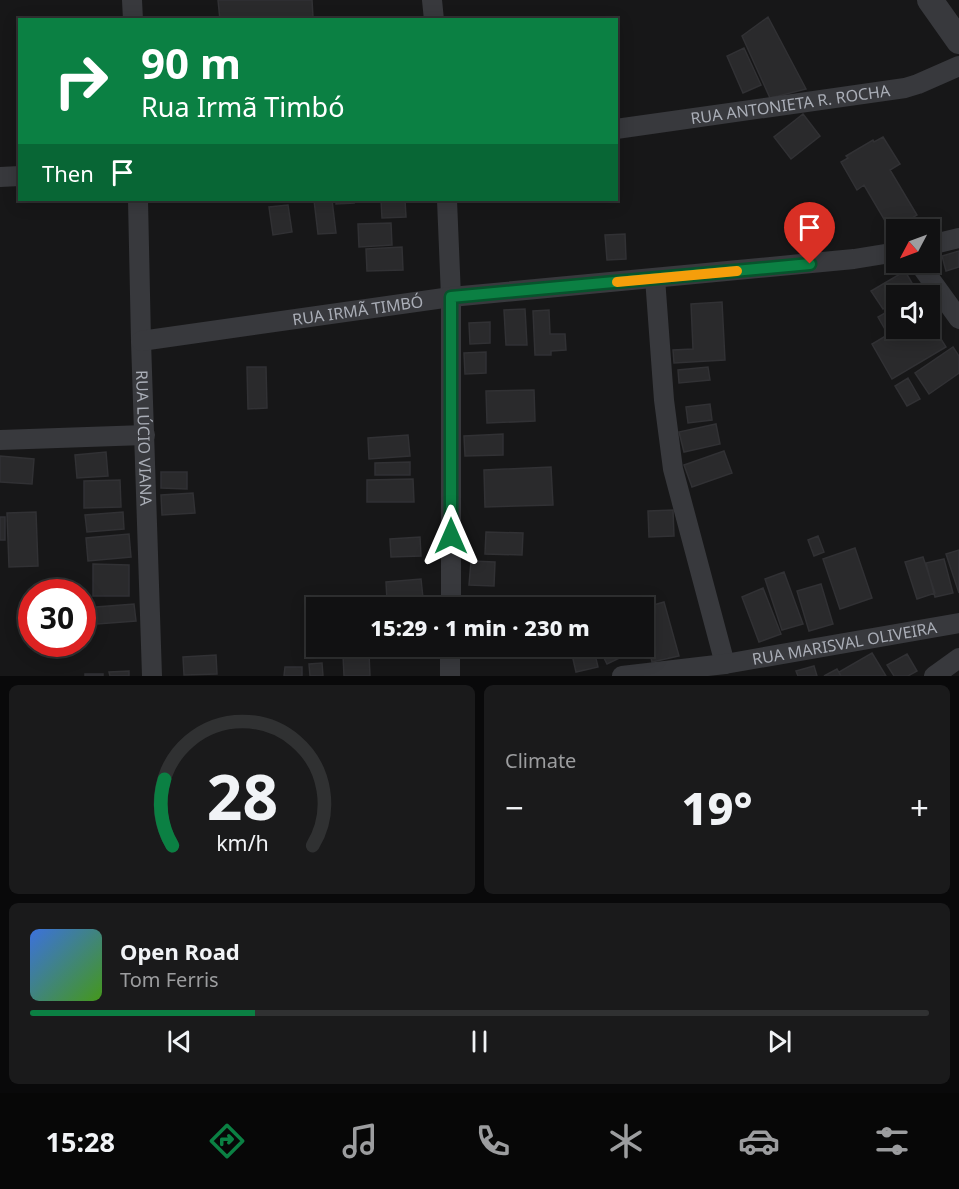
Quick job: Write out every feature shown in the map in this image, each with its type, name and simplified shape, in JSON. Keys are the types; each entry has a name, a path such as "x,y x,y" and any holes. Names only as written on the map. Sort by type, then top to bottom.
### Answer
{"street":[{"path":"132,0 133,18"},
{"path":"432,0 434,18"},
{"path":"930,0 959,41"},
{"name":"RUA ANTONIETA R. ROCHA","path":"618,129 904,88 959,66"},
{"path":"0,177 18,176"},
{"name":"RUA LÚCIO VIANA","path":"138,201 152,676"},
{"path":"447,201 451,297 451,597"},
{"path":"940,243 959,238"},
{"name":"RUA IRMÃ TIMBÓ","path":"141,342 451,297 854,260 886,254"},
{"path":"926,273 959,319"},
{"path":"655,278 664,400 673,469 725,664"},
{"path":"0,440 145,435"},
{"name":"RUA MARISVAL OLIVEIRA","path":"622,676 725,664 959,623"},
{"path":"450,657 450,676"}],"building":[{"path":"218,0 312,0 313,17 220,18"},
{"path":"768,17 806,89 770,98 742,36"},
{"path":"744,48 761,85 743,93 727,56"},
{"path":"803,114 820,136 791,159 774,137"},
{"path":"883,137 900,164 890,170 917,215 910,219 886,219 886,222 864,185 857,190 841,162 848,158 846,156 873,140 874,142"},
{"path":"314,201 332,201 336,233 318,234"},
{"path":"336,201 353,201 354,203 336,204"},
{"path":"381,201 405,201 406,217 382,218"},
{"path":"288,205 292,232 273,235 269,207"},
{"path":"816,216 822,241 798,247 792,222"},
{"path":"391,223 392,245 359,247 358,224"},
{"path":"625,234 626,259 607,260 605,235"},
{"path":"402,247 403,270 367,271 366,249"},
{"path":"959,251 959,267 946,271 942,256"},
{"path":"902,273 906,273 913,285 886,285 886,307 883,309 871,291"},
{"path":"722,302 725,360 674,363 673,350 693,349 691,304"},
{"path":"525,309 527,345 506,345 504,310"},
{"path":"549,310 550,334 565,334 566,350 551,351 551,355 535,355 533,311"},
{"path":"886,312 886,331 878,317"},
{"path":"490,322 490,343 470,344 469,323"},
{"path":"886,336 886,339 920,340 940,337 946,347 892,379 872,344"},
{"path":"953,347 959,356 959,373 929,394 915,373"},
{"path":"486,352 486,373 465,374 464,353"},
{"path":"247,367 266,367 267,408 248,409"},
{"path":"708,367 710,380 679,383 678,370"},
{"path":"908,378 920,399 907,406 895,386"},
{"path":"534,390 535,421 487,423 486,391"},
{"path":"710,404 712,420 688,423 686,407"},
{"path":"716,424 720,444 684,452 679,432"},
{"path":"503,434 503,455 465,456 464,436"},
{"path":"408,435 410,456 369,459 368,438"},
{"path":"724,451 732,473 692,487 684,465"},
{"path":"106,452 108,476 77,478 75,455"},
{"path":"0,456 34,459 32,484 0,482"},
{"path":"410,462 410,475 375,475 375,463"},
{"path":"551,467 553,505 485,507 484,470"},
{"path":"161,472 187,472 187,489 161,488"},
{"path":"413,479 414,502 367,502 367,480"},
{"path":"120,480 121,507 84,508 84,481"},
{"path":"193,493 195,513 162,515 161,495"},
{"path":"673,510 674,536 649,537 648,511"},
{"path":"36,512 38,566 9,567 7,513"},
{"path":"123,512 124,529 87,532 85,515"},
{"path":"0,517 5,517 5,540 0,540"},
{"path":"486,532 523,533 522,555 485,554"},
{"path":"129,534 131,557 88,561 86,538"},
{"path":"818,536 824,552 814,556 808,540"},
{"path":"420,537 421,556 391,557 390,539"},
{"path":"855,548 872,598 840,609 823,559"},
{"path":"959,550 959,593 946,554"},
{"path":"923,557 935,593 917,599 905,562"},
{"path":"944,559 953,593 935,597 926,563"},
{"path":"471,561 495,562 494,586 469,585"},
{"path":"93,564 129,565 129,596 96,596 96,579 93,579"},
{"path":"784,572 803,624 782,630 765,579"},
{"path":"421,579 423,597 387,597 386,582"},
{"path":"821,584 833,624 809,631 797,591"},
{"path":"763,588 781,634 759,642 742,597"},
{"path":"664,602 679,656 652,662 651,657 654,657 654,605"},
{"path":"134,604 136,621 97,624 96,607"},
{"path":"872,653 886,676 841,676 839,672"},
{"path":"907,654 917,671 908,676 894,676 887,665"},
{"path":"216,655 217,674 184,675 183,657"},
{"path":"343,657 369,657 370,676 344,676"},
{"path":"573,657 596,657 598,667 576,672"},
{"path":"604,657 622,657 607,664"},
{"path":"322,663 323,676 310,676 309,664"},
{"path":"814,666 817,676 798,676 796,671"},
{"path":"285,667 302,667 302,676 284,676"},
{"path":"837,669 841,676 824,676"},
{"path":"129,671 129,676 110,676 109,672"},
{"path":"85,674 103,674 103,676 85,676"}],"slow traffic":[{"path":"617,282 737,271"}],"route":[{"path":"451,536 451,297 810,264"}]}
